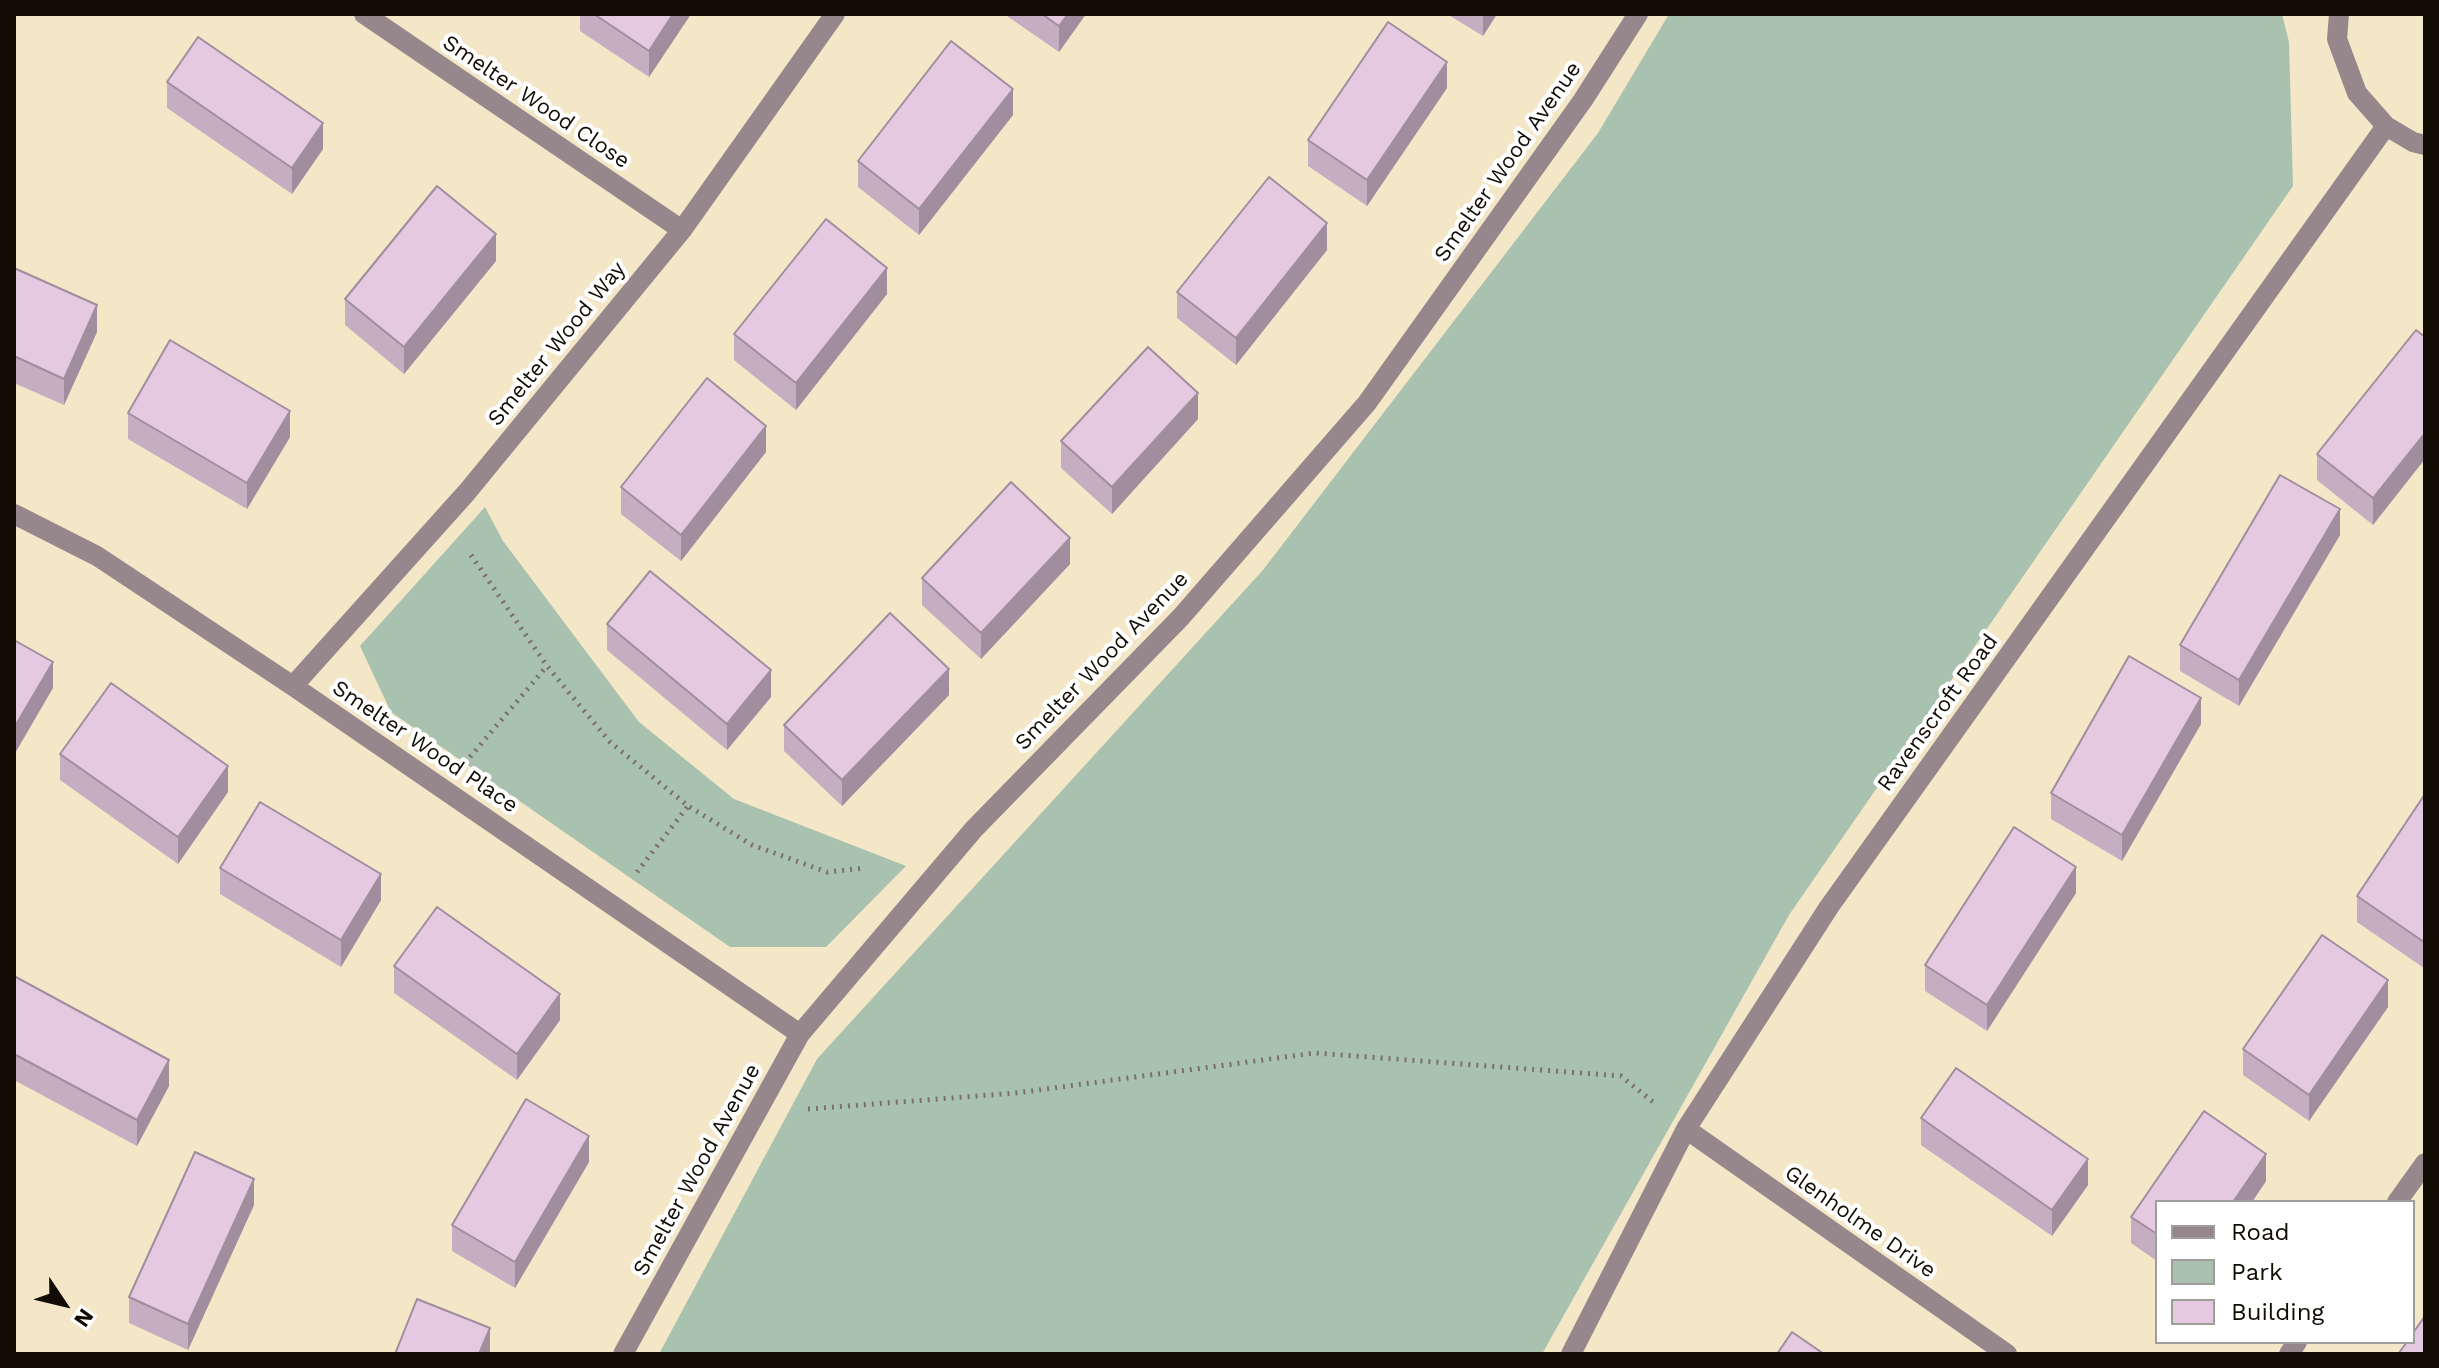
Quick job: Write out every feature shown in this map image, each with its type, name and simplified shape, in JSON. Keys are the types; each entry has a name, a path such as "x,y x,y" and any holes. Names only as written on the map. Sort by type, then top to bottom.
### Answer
{"street":[{"name":"Smelter Wood Close","path":"364,14 682,230"},
{"name":"Smelter Wood Way","path":"293,686 467,492 682,230 835,14"},
{"name":"Smelter Wood Avenue","path":"623,1354 800,1034 974,829 1181,617 1367,403 1583,100 1638,14"},
{"path":"2339,14 2337,39 2357,93 2386,126 2413,142 2425,145"},
{"name":"Ravenscroft Road","path":"1571,1354 1686,1129 1829,907 2386,126"},
{"name":"Smelter Wood Place","path":"14,514 97,556 293,686 800,1034"},
{"name":"Glenholme Drive","path":"1686,1129 2007,1354"},
{"path":"2398,1200 2425,1163"}],"path":[{"path":"465,548 547,666 610,742 688,806 752,845 827,872 864,868"},
{"path":"461,767 547,666"},
{"path":"636,873 688,806"},
{"path":"755,1113 1016,1093 1315,1053 1621,1076 1686,1129"}],"green space":[{"path":"1669,14 2282,14 2289,42 2293,186 1789,915 1542,1354 659,1354 817,1059 1263,570 1598,133"},
{"path":"485,507 503,541 639,722 734,799 906,866 826,947 730,947 391,712 360,646"}],"building":[{"path":"594,14 673,14 649,51"},
{"path":"1042,14 1068,14 1059,26"},
{"path":"1388,22 1447,62 1367,180 1308,140"},
{"path":"198,37 323,123 292,168 167,82"},
{"path":"951,41 1013,89 919,209 858,161"},
{"path":"1269,177 1327,223 1236,338 1177,292"},
{"path":"437,186 496,234 404,347 345,299"},
{"path":"826,219 887,268 796,383 734,334"},
{"path":"14,268 97,305 64,379 14,356"},
{"path":"2416,330 2425,337 2425,433 2373,498 2317,454"},
{"path":"170,340 290,411 247,483 128,413"},
{"path":"1148,347 1198,393 1112,487 1061,441"},
{"path":"707,378 766,426 681,535 621,487"},
{"path":"2280,475 2340,509 2239,680 2180,645"},
{"path":"1011,482 1070,538 981,633 922,578"},
{"path":"650,571 771,670 727,724 607,624"},
{"path":"890,613 949,669 842,780 784,725"},
{"path":"14,640 53,662 14,728"},
{"path":"2129,656 2201,698 2122,835 2051,793"},
{"path":"111,683 228,766 178,837 60,754"},
{"path":"2425,794 2425,941 2424,942 2357,896"},
{"path":"260,802 381,874 341,940 220,868"},
{"path":"2014,827 2076,867 1987,1005 1925,965"},
{"path":"437,907 560,994 517,1054 394,966"},
{"path":"2322,935 2388,980 2309,1095 2243,1049"},
{"path":"14,976 169,1060 137,1120 14,1054"},
{"path":"1956,1068 2088,1159 2052,1210 1921,1118"},
{"path":"526,1099 589,1136 515,1262 452,1225"},
{"path":"2204,1111 2266,1154 2234,1200 2155,1200 2155,1233 2131,1217"},
{"path":"195,1152 254,1179 188,1324 129,1297"},
{"path":"417,1299 490,1328 479,1354 395,1354"},
{"path":"2425,1316 2425,1354 2398,1354 2406,1344 2415,1344 2415,1330"},
{"path":"1792,1332 1824,1354 1777,1354"}]}
